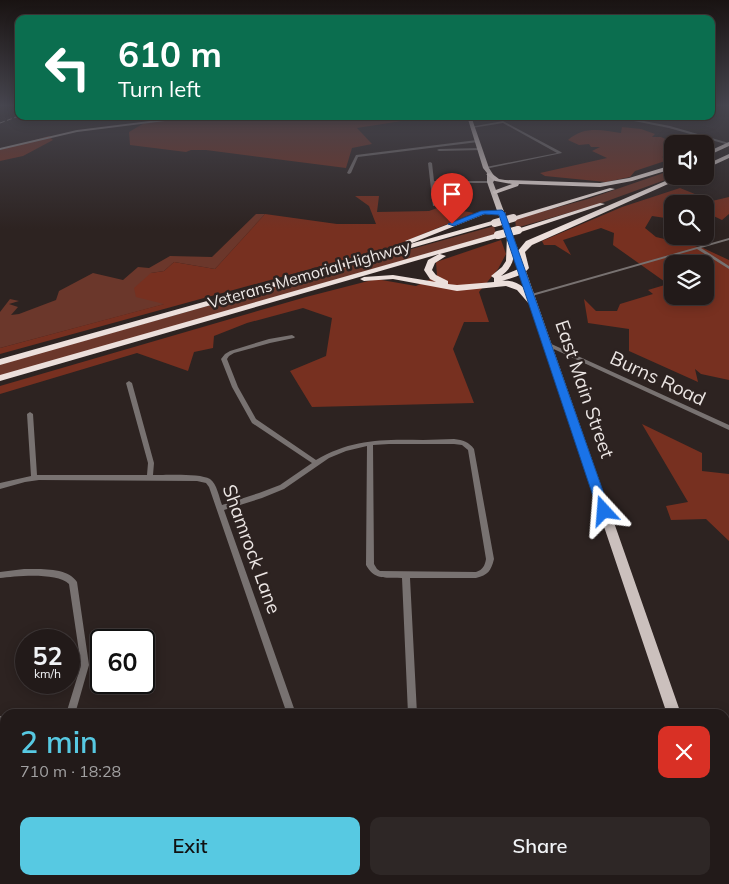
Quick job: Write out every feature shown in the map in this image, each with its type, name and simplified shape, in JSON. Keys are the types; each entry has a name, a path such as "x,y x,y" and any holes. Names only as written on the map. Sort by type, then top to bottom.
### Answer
{"highway":[{"name":"East Main Street","path":"480,149 494,183 495,194"},
{"path":"714,163 729,156"},
{"path":"247,293 390,248 484,212 494,205 495,194 515,185 606,185 664,169"},
{"name":"Veterans Memorial Highway","path":"0,362 586,198 664,170"},
{"name":"East Main Street","path":"488,171 490,182 522,271"},
{"path":"488,171 503,181 547,184"},
{"name":"Veterans Memorial Highway","path":"0,378 518,230 601,205 664,182"},
{"path":"486,284 522,271 524,268 521,252 529,243 664,184"},
{"path":"484,212 502,213"},
{"path":"482,240 432,260 428,266 429,272 440,281 455,285 472,284 492,277 506,269 510,264 512,256 510,238"},
{"path":"253,305 332,285 375,278 401,278 457,288 503,282 515,284 531,299"}],"main road":[{"name":"East Main Street","path":"522,271 672,709"}],"street":[{"path":"349,173 357,156 435,146"},
{"path":"488,171 560,153 548,146"},
{"path":"439,150 480,149"},
{"path":"430,163 434,205"},
{"path":"432,182 490,182"},
{"path":"531,299 729,239"},
{"path":"698,248 729,268"},
{"path":"292,338 269,341 232,352 227,354 224,359 235,387 254,421 316,463"},
{"name":"Burns Road","path":"547,344 729,428"},
{"path":"130,383 151,463 150,478"},
{"path":"30,414 34,477"},
{"path":"220,508 275,490 299,476 316,463 339,451 370,443 454,442 466,444 471,448 490,559 488,569 476,574 406,575 379,574 374,571 370,564 370,443"},
{"name":"Shamrock Lane","path":"0,486 34,477 197,478 208,481 212,486 220,508 290,709"},
{"path":"0,575 11,573 58,574 67,577 73,582 82,633 85,665 72,709"},
{"path":"406,575 413,709"}],"shaded area":[{"path":"13,146 41,146 23,156 0,161 0,150"},
{"path":"140,146 361,146 352,148 346,168 206,150 186,152"},
{"path":"591,146 664,146 664,156 662,157 664,161 635,171 630,177 606,182 545,176 540,173 607,158 592,151 600,147"},
{"path":"664,173 664,180 599,204 516,228 515,219 588,199"},
{"path":"680,188 697,195 664,195 664,218 652,216 645,228 656,237 664,239 664,245 690,245 703,248 729,260 729,380 701,374 695,369 698,382 629,351 629,329 588,323 584,299 596,311 617,311 620,304 653,294 648,290 664,285 664,305 714,305 714,255 664,255 664,281 613,245 614,233 601,228 563,240 571,255 555,245 544,245 542,241 622,207"},
{"path":"432,192 448,192 453,209 474,213 394,246 0,354 0,348 164,304 136,297 134,288 151,273 164,271 174,262 215,269 265,214 337,224 376,224 369,206 355,196 379,196 377,212 429,211 440,207"},
{"path":"729,197 729,214 722,220 714,216 714,201"},
{"path":"256,214 265,214 215,269 174,262 164,271 151,273 165,304 0,348 0,312 10,299 19,301 9,304 18,307 11,315 19,314 56,300 59,291 93,273 123,280 138,267 149,268 170,256 212,257"},
{"path":"494,226 496,234 0,376 0,364"},
{"path":"501,240 506,254 498,269 479,292 489,322 464,322 453,349 474,403 312,407 290,371 326,356 332,318 303,308 247,323 214,336 213,348 194,352 188,371 137,353 0,394 0,386 306,297 376,279 416,286 437,276 436,262"},
{"path":"642,424 702,453 702,471 729,474 729,541 706,519 671,520 666,506 688,502"}],"route":[{"path":"452,224 484,212 502,213 604,511"}]}
